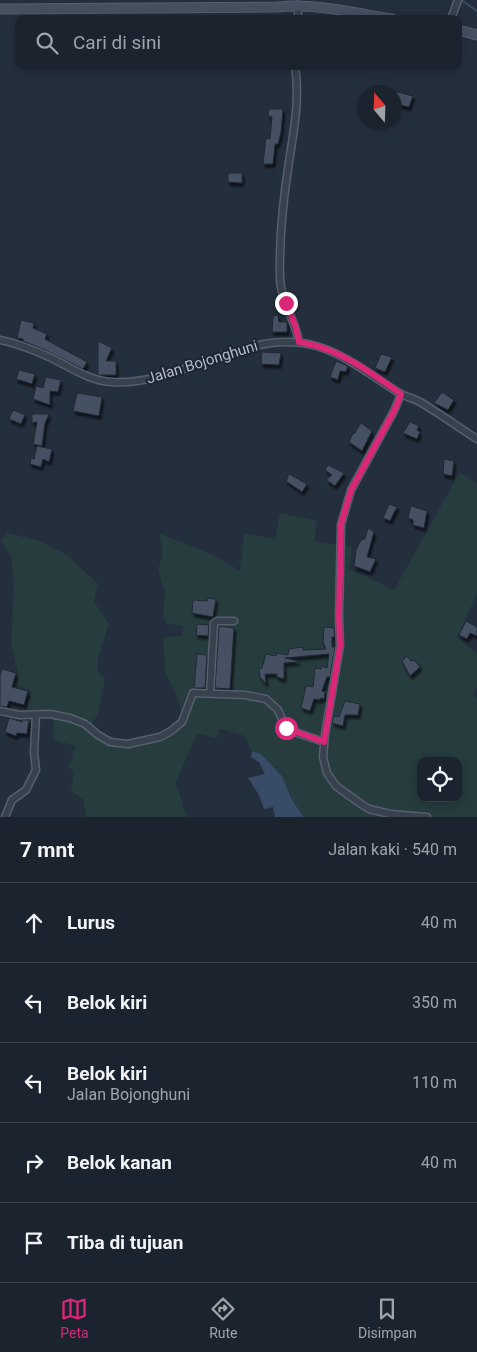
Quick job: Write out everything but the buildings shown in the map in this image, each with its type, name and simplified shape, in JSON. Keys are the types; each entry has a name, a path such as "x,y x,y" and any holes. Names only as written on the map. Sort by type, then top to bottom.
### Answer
{"street":[{"path":"452,15 457,1"},
{"path":"0,9 128,4 278,7 298,5 337,8 372,15"},
{"path":"298,5 298,15"},
{"path":"462,31 477,35"},
{"path":"295,70 296,114 283,208 280,278 281,292 296,328 299,342"},
{"name":"Jalan Bojonghuni","path":"0,340 56,360 97,380 114,382 138,382 157,378 259,344 276,341 299,342 327,349 343,356 401,394 419,402 477,439"},
{"path":"401,394 394,411 351,490 341,524 340,646 323,757 328,773 336,786 369,809 390,814 426,817"},
{"path":"210,693 214,623 217,621 234,621"},
{"path":"0,710 20,715 50,714 70,718 85,724 98,736 110,742 128,744 160,737 171,731 182,722 193,693 244,695 266,699 278,710 286,728 324,742"},
{"path":"5,817 11,801 26,790 36,770 34,753 36,715"}],"green space":[{"path":"460,472 477,484 477,594 457,637 477,654 477,687 473,694 477,699 477,817 304,817 292,800 282,776 261,754 252,751 245,736 219,729 217,738 197,734 175,784 179,791 186,817 87,817 83,799 71,791 74,771 68,767 76,746 53,740 54,714 27,710 31,691 17,686 18,672 11,643 14,582 11,556 1,541 7,533 40,541 68,556 98,584 94,602 109,623 98,659 98,672 105,679 98,714 90,726 127,746 160,738 177,730 184,721 179,701 165,672 163,637 182,636 183,625 167,624 163,616 165,593 158,570 163,553 159,533 215,556 240,571 244,533 275,539 280,513 317,521 314,541 352,547 349,569 394,590"}],"water":[{"path":"252,751 261,754 282,776 292,800 304,817 275,817 273,807 264,809 259,795 248,778 265,774 259,762 251,757"}],"waterway":[{"path":"461,0 477,11"}],"route":[{"path":"286,303 296,328 299,342 327,349 343,356 401,394 381,437 351,490 341,524 340,646 324,742 286,728"}]}
